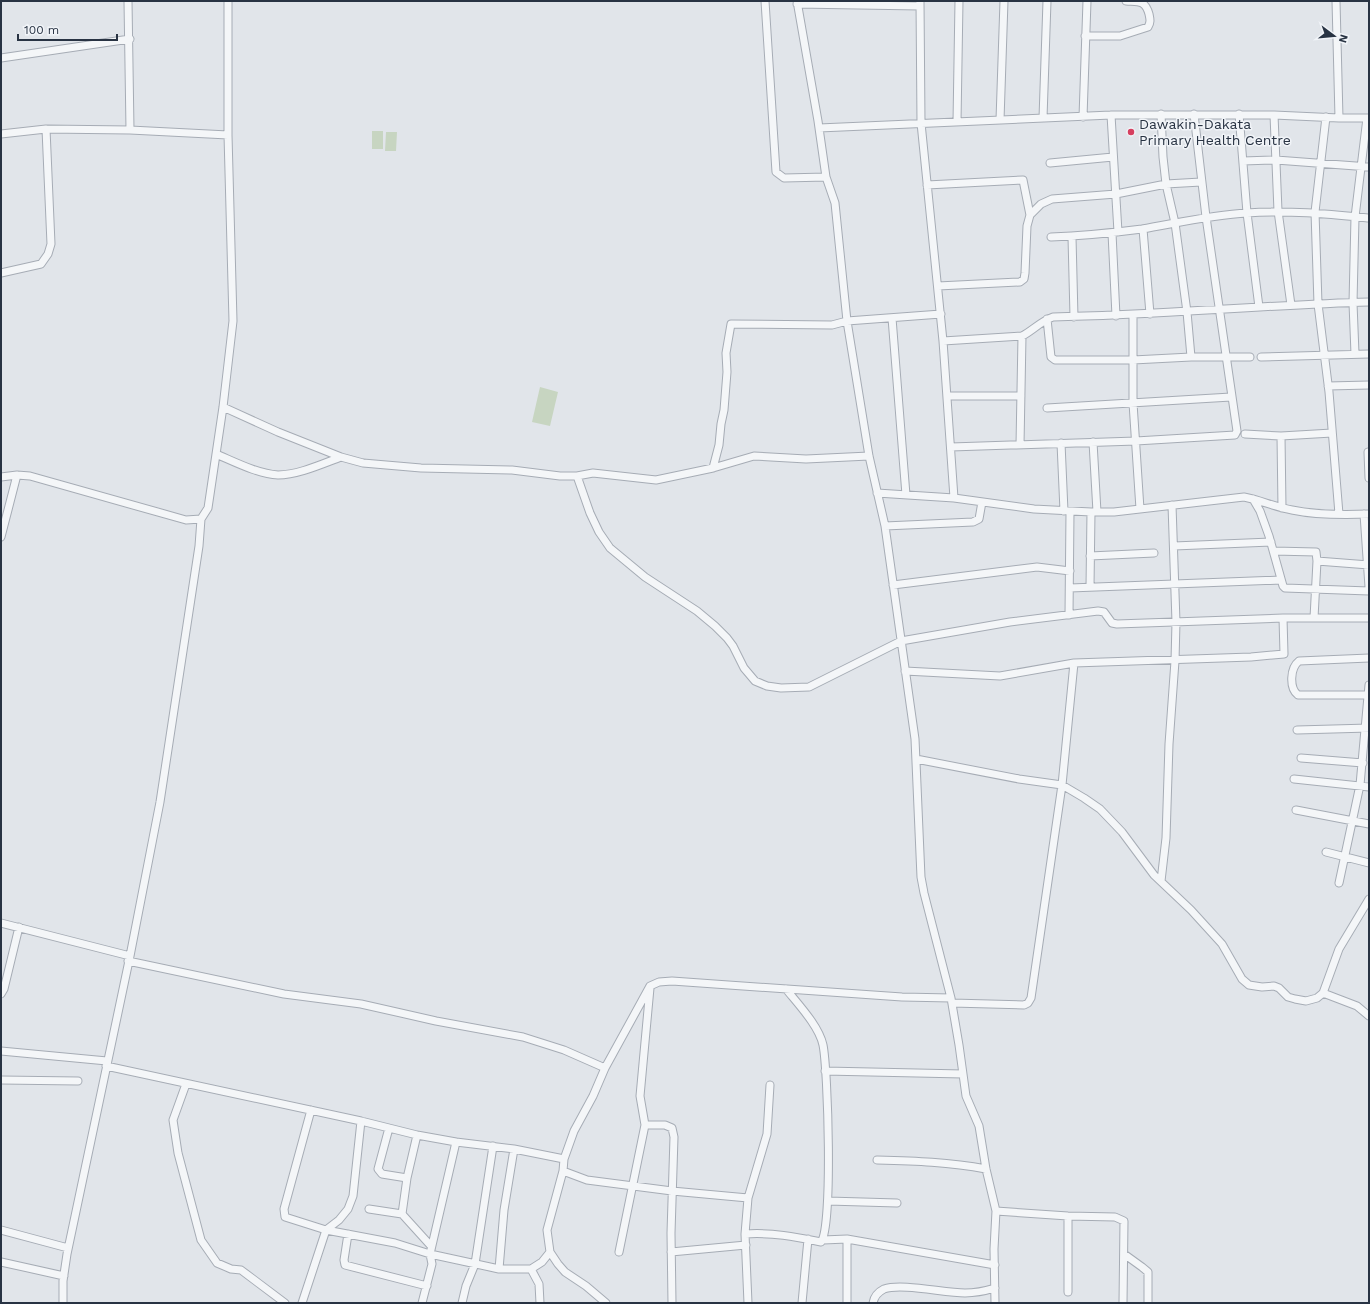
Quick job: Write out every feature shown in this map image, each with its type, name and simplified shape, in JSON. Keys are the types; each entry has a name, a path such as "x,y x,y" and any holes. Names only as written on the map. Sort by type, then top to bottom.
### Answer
{"street":[{"path":"128,1 130,39 130,130"},
{"path":"63,1303 64,1276 68,1248 160,802 199,546 201,519 208,508 223,407 233,321 228,135 228,1"},
{"path":"765,1 776,172 784,178 826,176"},
{"path":"957,122 959,1"},
{"path":"1000,120 1004,1"},
{"path":"1043,118 1047,1"},
{"path":"1083,117 1087,1"},
{"path":"1085,36 1120,36 1148,27 1150,22 1145,4 1141,2 1126,1"},
{"path":"1336,1 1339,118"},
{"path":"954,498 948,396 941,314 921,123 920,3 797,2 826,176 835,203 847,321 869,456 885,526 906,671 915,739 921,876 951,1001 966,1096 979,1126 986,1169 996,1211 996,1303"},
{"path":"1,58 130,39"},
{"path":"819,128 1161,114 1239,114 1368,118 1355,216 1353,303 1355,354"},
{"path":"1161,114 1166,184 1175,223 1187,312 1191,357"},
{"path":"951,446 1136,441 1235,435 1236,431 1201,182 1194,114"},
{"path":"1239,114 1247,213 1259,306"},
{"path":"1111,115 1116,194 1116,316"},
{"path":"1274,115 1278,211 1291,305"},
{"path":"1326,117 1314,212 1318,304 1336,458 1339,514"},
{"path":"1,134 46,129 130,130 228,135"},
{"path":"1,273 41,264 48,254 51,244 46,129"},
{"path":"1050,163 1114,157"},
{"path":"1242,161 1276,160 1369,167"},
{"path":"927,185 1021,179 1024,181 1030,215 1027,226 1024,279 1020,282 938,286"},
{"path":"1030,215 1041,204 1052,199 1116,194 1166,184 1201,182"},
{"path":"1051,237 1115,232 1206,217 1278,211 1314,212 1369,218"},
{"path":"1143,228 1150,314"},
{"path":"1072,236 1074,317"},
{"path":"943,341 1022,336 1047,319 1053,317 1116,316 1259,306 1369,302"},
{"path":"713,468 719,445 724,410 727,372 726,353 731,324 832,325 847,321 941,314"},
{"path":"1133,315 1133,403 1140,509"},
{"path":"892,318 906,495"},
{"path":"1047,319 1050,351 1053,359 1133,360 1250,356"},
{"path":"1020,444 1022,336"},
{"path":"1261,357 1369,354"},
{"path":"1328,386 1369,385"},
{"path":"948,396 1021,396"},
{"path":"1047,408 1231,397"},
{"path":"223,407 278,432 340,457 363,463 421,468 512,470 560,476 577,476 593,473 656,480 713,468 754,456 806,459 869,456"},
{"path":"1245,434 1281,436 1332,432"},
{"path":"1281,436 1282,508"},
{"path":"1090,587 1090,556 1094,512 1093,442"},
{"path":"1061,443 1067,511 1070,571 1070,614"},
{"path":"1368,452 1369,478"},
{"path":"216,454 249,469 278,475 304,470 340,457"},
{"path":"1,477 17,475 30,476 186,520 201,519"},
{"path":"1,537 17,475"},
{"path":"577,476 599,532 610,548 645,577 697,611 715,626 733,646 744,668 755,681 767,686 781,688 809,687 901,641 1010,622 1070,614 1102,611 1112,623 1117,624 1283,618 1369,618"},
{"path":"877,493 954,498 1034,509 1094,512 1114,512 1244,497 1282,508 1319,514 1367,514 1369,587"},
{"path":"1253,499 1260,511 1274,551 1281,580 1285,588 1369,591"},
{"path":"885,526 973,522 980,519 982,502"},
{"path":"1161,881 1166,838 1169,744 1175,660 1176,622 1172,505"},
{"path":"1174,546 1271,542"},
{"path":"1274,551 1315,552 1317,554 1314,618"},
{"path":"1090,556 1154,553"},
{"path":"1317,561 1368,565"},
{"path":"893,585 1036,567 1070,571"},
{"path":"1070,588 1281,580"},
{"path":"906,671 1000,676 1074,663 1251,657 1284,654 1283,618"},
{"path":"1369,658 1299,661 1296,664 1292,675 1294,692 1298,695 1369,695"},
{"path":"606,1303 566,1272 550,1252 547,1230 563,1172 564,1159 574,1132 593,1096 604,1068 650,986 659,982 672,981 951,1001 1024,1005 1028,1003 1031,998 1062,785 1074,663"},
{"path":"1339,882 1365,759 1368,728 1369,685"},
{"path":"1297,730 1368,728"},
{"path":"1301,758 1365,759"},
{"path":"916,759 1019,779 1062,785 1100,809 1122,832 1154,875 1191,910 1222,944 1242,979 1249,985 1262,987 1274,986 1279,988 1288,997 1295,999 1306,1001 1317,998 1323,993 1340,949 1369,899"},
{"path":"1294,779 1369,787"},
{"path":"1296,810 1369,824"},
{"path":"1326,852 1369,863"},
{"path":"1,923 129,958 284,994 362,1004 436,1021 523,1036 564,1050 604,1068"},
{"path":"1,994 4,989 19,927"},
{"path":"619,1252 644,1125 640,1096 650,986"},
{"path":"786,989 817,1031 823,1044 827,1113 828,1186 828,1201 823,1240"},
{"path":"1323,993 1357,1006 1369,1016"},
{"path":"1,1051 107,1063 186,1084 361,1121 417,1135 456,1142 514,1149 564,1159"},
{"path":"825,1071 963,1074"},
{"path":"1,1080 78,1081"},
{"path":"186,1084 173,1120 178,1153 201,1240 217,1263 241,1270 285,1303"},
{"path":"748,1303 745,1234 748,1198 766,1134 770,1085"},
{"path":"311,1110 284,1209 285,1217 326,1230 395,1242 499,1269 531,1269 542,1262 550,1252"},
{"path":"302,1303 326,1230 339,1220 348,1209 353,1196 361,1121"},
{"path":"644,1125 665,1125 672,1128 674,1137 671,1252 672,1303"},
{"path":"389,1128 378,1169 382,1174 408,1178"},
{"path":"402,1214 417,1135"},
{"path":"422,1303 432,1264 430,1250 456,1142"},
{"path":"462,1303 466,1286 475,1264 493,1146"},
{"path":"499,1269 504,1210 514,1149"},
{"path":"877,1160 931,1161 986,1169"},
{"path":"563,1172 587,1180 672,1191 748,1198"},
{"path":"828,1201 897,1203"},
{"path":"369,1209 402,1214 430,1250"},
{"path":"996,1211 1068,1216 1115,1217 1124,1221 1123,1303"},
{"path":"1068,1216 1068,1292"},
{"path":"1,1230 68,1248"},
{"path":"745,1234 763,1233 821,1242 823,1240 847,1239 995,1265"},
{"path":"348,1234 344,1260 345,1265 427,1286"},
{"path":"802,1303 808,1239"},
{"path":"846,1303 847,1239"},
{"path":"671,1252 746,1245"},
{"path":"1124,1254 1148,1272 1148,1303"},
{"path":"1,1262 64,1276"},
{"path":"531,1269 539,1284 540,1303"},
{"path":"873,1303 874,1299 879,1293 890,1288 907,1288 963,1294 977,1293 995,1288"}],"green space":[{"path":"372,131 383,131 383,149 372,149"},
{"path":"386,132 397,132 396,151 385,151"},
{"path":"540,387 558,392 550,426 532,422"}],"place":[{"name":"Dawakin-Dakata Primary Health Centre","path":"1131,132"}]}
